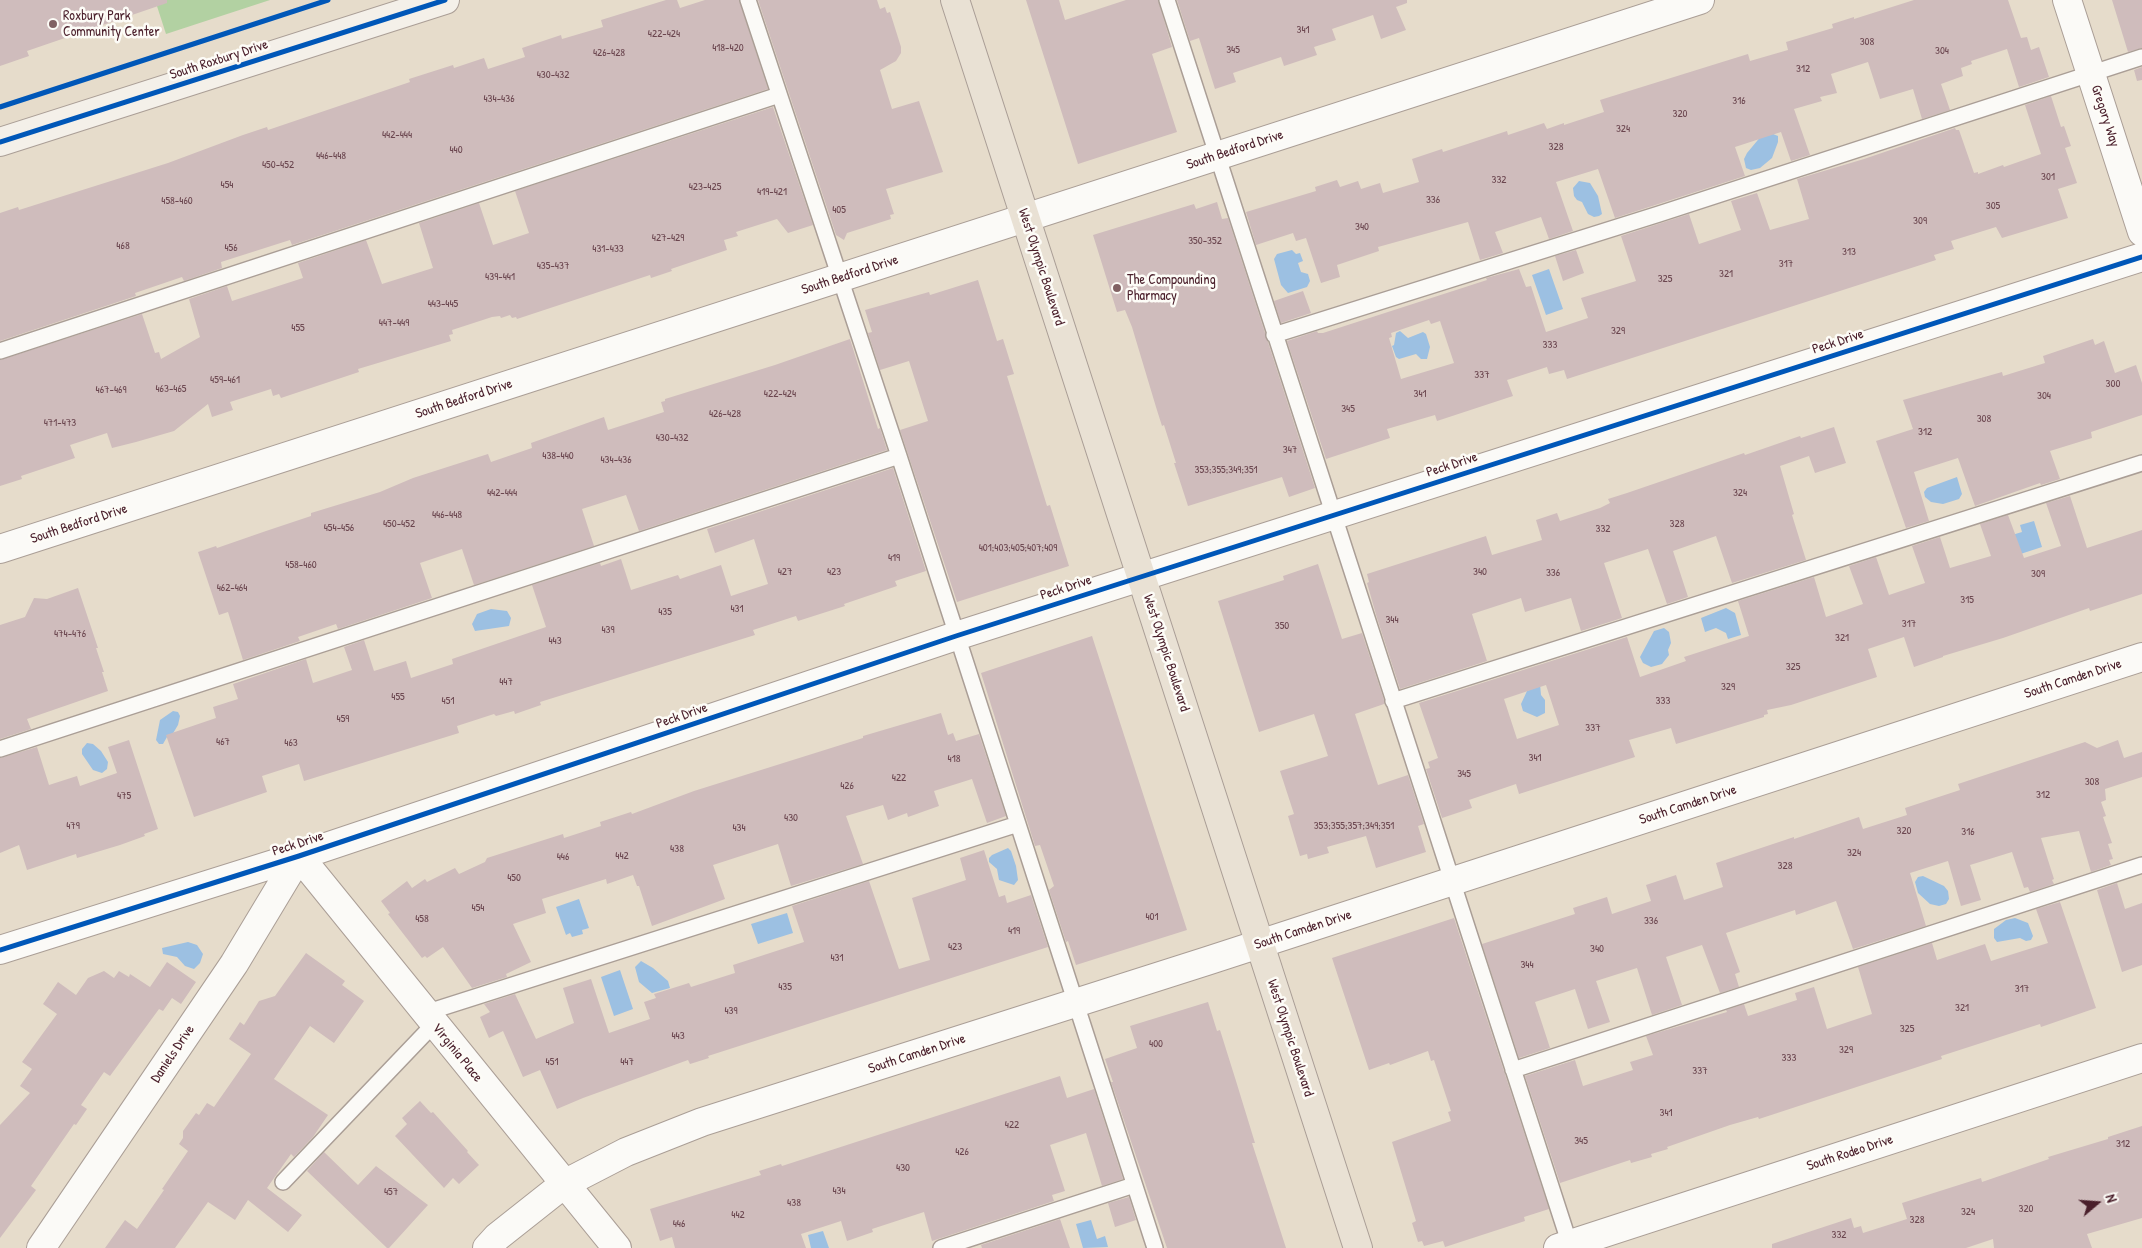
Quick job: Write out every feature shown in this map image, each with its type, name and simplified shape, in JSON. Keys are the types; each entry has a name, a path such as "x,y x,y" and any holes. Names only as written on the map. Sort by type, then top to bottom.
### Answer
{"main road":[{"name":"West Olympic Boulevard","path":"955,0 1358,1248"}],"street":[{"name":"South Roxbury Drive","path":"0,142 445,0"},
{"name":"South Bedford Drive","path":"0,550 1700,0"},
{"name":"Gregory Way","path":"2067,0 2142,232"},
{"name":"Peck Drive","path":"0,950 299,856 1141,576 2142,257"},
{"name":"South Camden Drive","path":"487,1248 497,1237 564,1184 626,1152 702,1122 1260,944 2142,657"},
{"name":"Virginia Place","path":"299,856 617,1248"},
{"name":"Daniels Drive","path":"41,1248 234,964 299,856"},
{"name":"South Rodeo Drive","path":"1566,1247 2142,1058"}],"lane":[{"path":"748,0 899,456 1155,1248"},
{"path":"1166,0 1513,1070 1566,1247"},
{"path":"1274,335 1659,214 2142,57"},
{"path":"0,351 779,94"},
{"path":"0,749 899,456"},
{"path":"1393,701 2142,463"},
{"path":"283,1182 430,1018 1018,824"},
{"path":"1513,1070 2142,866"},
{"path":"941,1248 1134,1185"}],"green space":[{"path":"155,0 270,0 166,34"}],"water":[{"path":"1773,134 1778,136 1778,142 1772,158 1760,168 1751,170 1746,168 1744,159 1747,153 1762,135"},
{"path":"1579,181 1590,183 1598,196 1602,214 1599,216 1594,217 1588,214 1582,202 1574,196 1573,188"},
{"path":"1292,250 1296,254 1300,253 1303,261 1298,263 1301,272 1308,274 1310,281 1307,287 1288,293 1281,285 1274,259 1277,254"},
{"path":"1549,269 1563,309 1546,315 1532,275"},
{"path":"1400,331 1408,338 1423,332 1426,334 1430,347 1427,359 1421,359 1416,354 1399,359 1396,357 1392,346 1394,345 1396,333"},
{"path":"1957,477 1962,494 1959,499 1943,504 1931,502 1925,497 1924,492 1927,488"},
{"path":"2034,521 2042,547 1999,561 1992,541 2022,532 2020,525"},
{"path":"1726,608 1735,613 1741,635 1728,639 1726,633 1716,628 1705,632 1701,618"},
{"path":"491,609 507,611 511,618 509,626 475,631 472,624 477,614"},
{"path":"1664,628 1669,632 1671,643 1668,650 1669,655 1662,664 1651,667 1643,663 1640,657 1654,631"},
{"path":"1540,684 1541,695 1545,700 1545,713 1537,717 1523,711 1521,704 1527,691"},
{"path":"173,711 178,712 180,716 178,725 163,744 159,744 156,740 160,720"},
{"path":"87,743 93,744 101,751 108,762 107,769 102,773 93,770 82,754 82,749"},
{"path":"1008,848 1011,851 1016,866 1018,880 1014,885 999,880 997,869 989,862 989,858 992,855"},
{"path":"1923,876 1944,886 1948,891 1949,899 1946,904 1939,906 1930,904 1918,893 1915,882 1918,877"},
{"path":"579,899 589,928 582,930 583,934 572,937 570,933 566,935 556,907"},
{"path":"787,913 793,933 758,944 751,924"},
{"path":"2015,918 2028,923 2033,936 2031,940 2026,941 2020,938 1997,942 1994,938 1994,929 2006,920"},
{"path":"188,942 197,945 203,954 200,963 194,969 185,966 177,957 163,954 162,948"},
{"path":"641,961 653,968 668,981 670,988 652,993 639,982 635,967"},
{"path":"620,970 633,1009 614,1016 601,977"},
{"path":"1091,1220 1097,1239 1105,1236 1108,1247 1083,1248 1076,1224"},
{"path":"823,1231 829,1248 811,1248 808,1235"}],"building":[{"name":"Roxbury Park Community Center","path":"0,0 167,0 167,3 27,51 29,56 0,66"},
{"path":"666,0 677,0 680,8 705,0 739,0 768,89 292,245 290,240 221,262 222,268 184,281 182,277 135,293 136,296 0,341 0,213 18,207 19,210 168,163 243,135 267,127 268,130 410,82 409,79 453,65 454,68 484,58 488,69 525,57 522,48 561,35 562,39 603,27 601,20"},
{"path":"758,0 877,0 880,9 885,7 887,13 890,12 901,47 901,53 896,61 880,70 892,109 919,101 943,172 886,189 894,214 890,215 891,219 847,233 844,240 836,235"},
{"path":"1026,0 1059,0 1065,20 1126,0 1158,0 1172,47 1152,54 1177,132 1078,164"},
{"path":"1177,0 1407,0 1407,3 1396,7 1406,30 1381,39 1373,15 1332,29 1336,40 1314,47 1317,55 1284,66 1281,57 1233,73 1236,82 1215,89 1199,38 1190,41"},
{"path":"1914,0 2008,0 2021,38 2027,37 2031,50 2039,47 2049,77 2019,87 2007,49 1971,61 1972,64 1961,68 1963,76 1941,84 1950,110 1922,119 1913,89 1880,99 1868,62 1831,74 1837,93 1820,97 1822,101 1794,109 1810,155 1791,161 1781,132 1735,147 1745,176 1615,218 1598,169 1556,182 1573,231 1549,239 1541,217 1495,232 1503,253 1480,260 1468,222 1378,247 1379,251 1337,265 1340,277 1321,283 1306,238 1296,241 1293,233 1256,245 1246,212 1316,191 1315,187 1337,180 1340,187 1358,181 1361,189 1380,183 1383,193 1419,182 1412,159 1442,149 1443,152 1507,131 1508,135 1544,123 1547,129 1564,123 1564,125 1604,112 1600,100 1748,54 1750,61 1788,50 1786,42 1833,28 1832,24"},
{"path":"2112,0 2142,0 2142,48 2128,52"},
{"path":"2142,67 2142,80 2137,81 2134,70"},
{"path":"2051,96 2061,127 2064,126 2071,146 2065,148 2077,183 2058,189 2068,218 2002,238 1996,227 1951,241 1954,249 1934,255 1936,260 1567,379 1564,370 1549,374 1547,367 1507,380 1513,396 1437,421 1435,415 1387,429 1390,438 1326,459 1287,341 1317,331 1318,333 1323,333 1487,280 1486,278 1519,269 1526,287 1531,286 1546,332 1588,318 1581,298 1636,281 1621,236 1689,214 1699,244 1741,230 1731,201 1757,193 1770,230 1809,219 1797,179 1864,159 1955,128 1959,130 1974,173 1978,172 1978,174 2003,165 2004,167 2041,154 2025,105","holes":["1429,320 1431,324 1440,321 1454,363 1401,379 1389,338 1392,337 1391,333"]},
{"path":"773,107 813,225 788,233 777,219 736,232 738,236 724,240 727,250 671,269 672,271 651,278 650,275 517,319 516,317 512,318 510,315 501,318 500,316 492,317 452,330 453,334 449,335 451,341 358,369 359,372 281,398 279,394 273,396 271,389 230,402 233,410 212,417 208,404 174,431 112,448 107,433 70,445 75,458 21,476 22,479 0,486 0,360 142,314 155,353 159,352 161,359 200,337 189,299 227,286 232,301 303,278 298,263 366,240 382,284 433,268 419,223 479,203 493,245 529,233 515,191"},
{"path":"1217,202 1222,219 1228,218 1315,488 1289,497 1282,477 1188,506 1132,327 1125,310 1117,312 1093,235 1194,204 1196,209"},
{"path":"1576,250 1584,273 1563,281 1555,256"},
{"path":"978,280 997,341 1003,339 1014,374 1007,376 1047,506 1050,505 1069,566 957,602 900,430 928,421 909,361 880,370 868,333 872,332 865,310 929,292 930,295"},
{"path":"1303,291 1311,313 1281,323 1274,301"},
{"path":"850,339 878,429 880,428 887,450 639,531 626,495 582,509 594,546 474,585 462,549 420,563 432,598 338,629 336,624 298,637 300,641 243,660 228,612 219,615 198,552 216,546 217,548 311,516 311,513 380,492 413,478 488,454 491,462 532,448 531,443 604,417 608,430 664,412 661,402 665,401 665,399 775,365"},
{"path":"2093,339 2095,345 2104,341 2115,373 2136,365 2142,383 2142,415 2091,432 2092,438 2050,451 2060,479 2041,485 2040,483 1975,506 1958,458 1914,472 1929,521 1906,528 1876,441 1913,429 1903,400 2002,372 2003,376 2045,363 2043,356"},
{"path":"1834,427 1846,463 1815,473 1809,456 1780,466 1806,560 1732,583 1716,536 1673,551 1688,597 1667,604 1648,549 1604,563 1622,618 1581,631 1571,598 1525,612 1521,598 1472,614 1487,661 1400,689 1377,618 1367,583 1369,582 1367,574 1486,536 1492,555 1542,540 1536,520 1557,513 1560,521 1600,508 1610,503 1608,499 1744,453 1745,455 1800,436 1801,438"},
{"path":"893,468 926,571 895,581 897,586 844,604 845,606 798,621 796,616 753,630 755,635 540,702 541,705 515,714 514,711 496,716 494,714 457,726 459,733 304,781 299,764 262,776 267,792 194,817 166,735 216,718 213,707 238,699 233,684 306,659 313,683 352,670 344,647 364,640 374,671 406,661 411,678 453,664 452,659 546,627 532,585 600,563 601,566 621,559 631,590 678,575 680,579 721,565 731,596 768,584 754,539 715,553 707,529"},
{"path":"2070,496 2087,548 2142,530 2142,594 2090,611 2089,608 1914,667 1904,637 1868,649 1877,677 1791,705 1767,710 1768,714 1764,715 1764,717 1676,744 1671,728 1629,740 1635,757 1519,794 1516,784 1469,800 1472,808 1442,818 1426,769 1430,768 1428,762 1438,758 1419,703 1627,637 1640,677 1686,661 1684,657 1749,636 1738,601 1814,577 1826,617 1863,604 1849,566 1876,557 1889,595 1925,583 1912,546 1940,537 1950,568 1991,556 1980,524 2008,515 2024,558 2061,546 2046,503","holes":["1546,685 1559,725 1517,739 1504,699"]},
{"path":"1318,564 1342,639 1362,633 1384,700 1384,704 1355,714 1378,785 1408,775 1424,824 1418,826 1426,852 1376,868 1366,836 1327,847 1329,853 1308,859 1307,854 1300,856 1288,816 1294,814 1280,771 1328,756 1314,714 1259,732 1218,601 1284,580 1283,576"},
{"path":"78,588 98,648 96,648 108,691 27,719 31,729 0,739 0,625 25,617 34,598 47,599"},
{"path":"1092,636 1187,930 1076,965 1068,941 1066,942 1049,890 1054,886 1040,845 1035,846 981,673"},
{"path":"941,713 948,735 953,733 956,741 979,734 1006,816 987,823 972,779 934,791 939,806 908,817 907,813 888,820 883,805 846,816 863,864 791,886 778,844 713,865 725,899 652,926 639,886 637,886 633,875 607,884 606,879 542,899 546,913 513,924 531,962 506,974 507,977 472,988 443,947 427,958 425,956 422,958 388,914 390,913 381,901 407,881 412,888 425,879 427,882 455,868 459,874 485,862 487,858 563,834 564,838 601,826 600,822 631,812 632,814 694,791 863,738 863,736"},
{"path":"129,740 158,829 120,845 77,858 76,854 27,870 19,845 0,853 0,758 37,747 49,785 77,776 80,786 117,773 108,747"},
{"path":"2118,740 2124,758 2142,752 2142,777 2105,789 2106,800 2101,802 2106,816 2103,817 2112,843 2108,844 2113,859 2109,860 2111,865 2091,872 2079,831 2041,838 2054,884 2030,892 2028,887 2024,888 2012,852 1970,865 1981,900 1961,906 1948,861 1910,873 1926,926 1853,949 1836,901 1796,915 1795,910 1726,933 1740,972 1735,974 1739,987 1720,993 1702,945 1666,957 1682,1005 1652,1015 1637,968 1596,981 1610,1022 1588,1029 1575,989 1535,1002 1550,1048 1519,1058 1482,944 1575,914 1573,908 1607,897 1612,914 1651,901 1646,885 1676,875 1684,900 1723,887 1716,863 1859,817 1863,829 1907,815 1905,808 1960,790 1958,784 2085,742 2097,748"},
{"path":"984,850 999,897 1005,895 1007,903 1031,895 1048,947 708,1056 709,1058 690,1064 688,1060 557,1109 540,1070 523,1077 503,1031 489,1038 480,1017 490,1012 484,1004 515,994 536,1039 574,1023 563,988 591,979 609,1033 650,1019 644,1002 656,998 654,994 689,983 691,987 735,973 733,965 804,942 792,906 869,881 899,969 930,960 912,898 966,880 960,858"},
{"path":"2117,883 2125,909 2142,903 2142,965 2122,972 2097,890"},
{"path":"2060,902 2096,1008 2041,1027 2040,1024 1941,1056 1942,1059 1759,1119 1758,1117 1730,1125 1667,1147 1668,1149 1651,1154 1652,1157 1631,1163 1630,1160 1560,1183 1525,1076 1575,1060 1583,1086 1633,1070 1630,1062 1653,1055 1646,1036 1727,1012 1726,1010 1744,1004 1748,1016 1797,1000 1795,993 1814,987 1827,1029 1872,1014 1858,967 1932,943 1937,960 1985,944 1991,961 2048,943 2036,909"},
{"path":"1454,918 1549,1209 1524,1217 1525,1221 1445,1247 1443,1241 1424,1246 1422,1241 1418,1242 1412,1223 1416,1221 1392,1142 1451,1121 1448,1112 1451,1111 1434,1060 1431,1061 1428,1051 1390,1065 1389,1063 1369,1070 1332,958"},
{"path":"306,953 345,981 342,985 364,1001 334,1043 310,1026 274,1079 328,1115 313,1137 294,1157 291,1154 267,1188 302,1215 288,1232 248,1200 235,1220 208,1202 175,1248 105,1248 125,1220 137,1229 164,1190 162,1189 188,1151 179,1144 183,1138 183,1131 196,1113 199,1115 207,1103 214,1107 251,1054 229,1039 240,1022 244,1025 259,1001 275,996"},
{"path":"167,962 196,982 181,1004 172,998 163,1011 159,1009 110,1076 104,1072 81,1105 87,1109 76,1125 74,1124 31,1186 36,1190 0,1238 0,1125 30,1093 20,1086 32,1069 22,1062 57,1014 43,1004 58,982 76,995 88,978 104,971 114,978 119,971 129,977 130,974 150,987"},
{"path":"1208,1002 1217,1031 1220,1030 1255,1143 1252,1143 1286,1248 1167,1248 1111,1082 1113,1082 1105,1059 1137,1048 1130,1026"},
{"path":"1060,1076 1067,1098 1094,1089 1123,1179 1102,1186 1086,1133 1050,1145 1065,1191 1052,1195 1054,1201 932,1241 924,1212 872,1229 873,1232 847,1241 841,1221 801,1234 806,1248 675,1248 672,1237 660,1241 650,1209 761,1175 759,1171 781,1164 782,1166"},
{"path":"420,1101 431,1113 433,1112 479,1165 459,1184 453,1178 444,1188 395,1136 407,1124 402,1118"},
{"path":"2142,1126 2142,1218 2087,1234 2092,1248 1994,1248 1993,1239 1966,1248 1772,1248 1772,1244 1851,1218 1854,1228 1861,1226 1863,1233 1907,1219 1902,1203 1981,1178 1982,1182 2049,1159 2048,1157 2108,1139 2108,1137"},
{"path":"324,1152 358,1185 376,1166 428,1205 387,1248 307,1171"},
{"path":"1129,1197 1136,1220 1115,1227 1108,1203"},
{"path":"1060,1219 1070,1248 982,1248 981,1245"}],"cycle path":[{"path":"0,107 328,0"},
{"path":"0,142 445,0"},
{"path":"0,950 299,856 956,636 2142,257"}],"place":[{"name":"Roxbury Park Community Center","path":"53,24"},
{"name":"The Compounding Pharmacy","path":"1117,288"}]}
